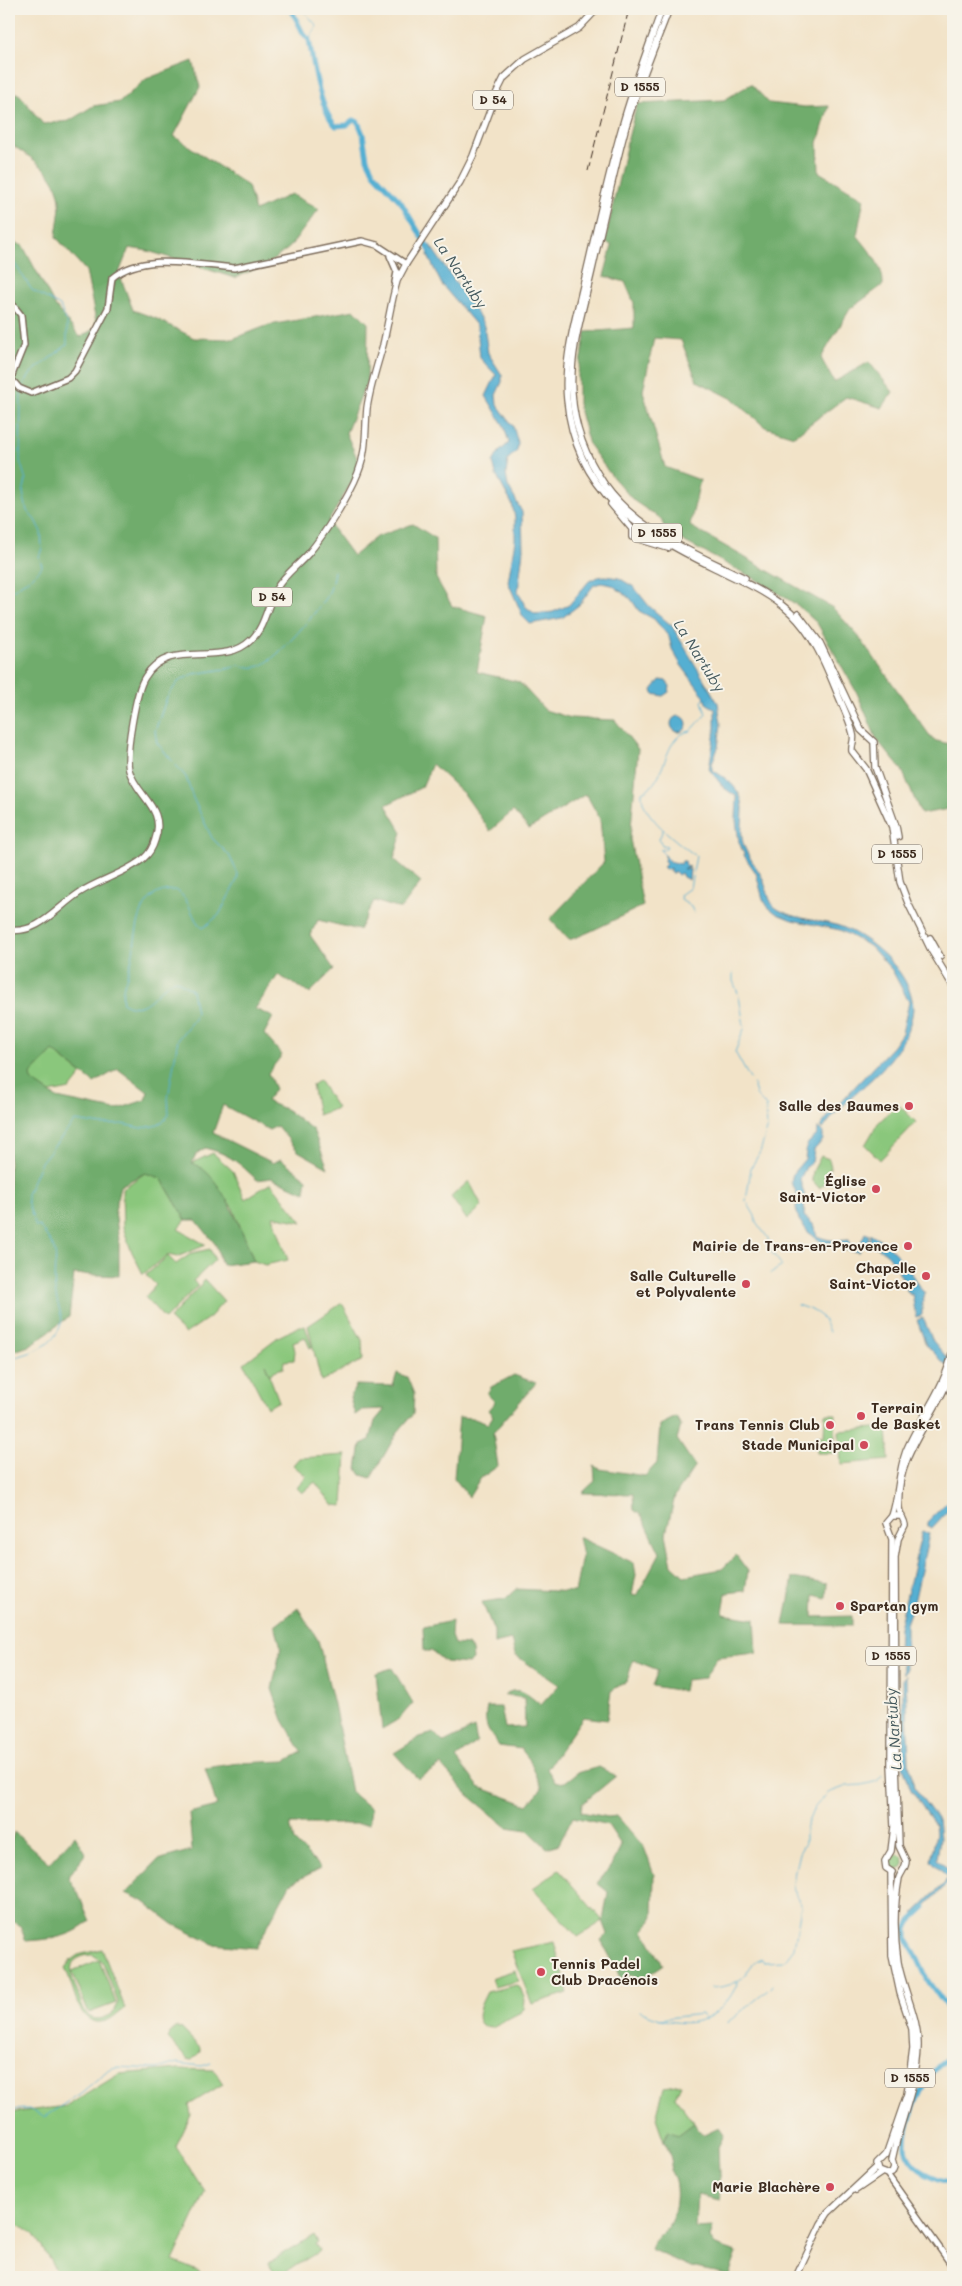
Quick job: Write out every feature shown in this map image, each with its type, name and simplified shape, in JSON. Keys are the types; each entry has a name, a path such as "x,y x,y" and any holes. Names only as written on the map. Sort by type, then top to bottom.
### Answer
{"main road":[{"name":"D 54","path":"9,930 26,931 36,927 79,893 139,862 150,852 157,836 157,815 131,776 128,757 139,690 143,679 157,663 165,658 193,653 222,652 238,648 248,643 260,628 278,586 308,553 356,478 364,456 368,402 394,294 406,264 464,173 504,78 525,59 579,28 597,9"},
{"name":"D 1555","path":"662,9 622,125 568,358 567,393 571,424 592,474 607,495 641,527 692,557 766,594 782,605 801,624 822,655 854,740"},
{"name":"D 1555","path":"669,9 626,126 580,321 571,379 572,402 578,431 589,459 605,485 634,516 658,534 767,590 791,608 805,622 823,648 861,730 866,736"},
{"path":"9,300 21,315 24,344 12,375 15,384 25,392 31,393 71,376 108,308 112,278 122,269 153,262 234,268 246,267 356,242 377,245 406,264"},
{"path":"386,251 395,264 397,272 394,294"},
{"path":"395,264 406,264"},
{"path":"607,495 617,514 632,529 632,537 656,543 692,557"},
{"path":"859,736 866,736 874,742 874,754 867,759 859,758 852,751 854,740 859,736"},
{"name":"D 1555","path":"874,754 875,767 896,826 906,888 919,918 953,980"},
{"name":"D 1555","path":"859,758 883,804 892,827 900,882 908,903 931,950 953,986"},
{"path":"951,1367 904,1458 898,1476 892,1516 886,1523 890,1532 895,1534 901,1532 905,1524 901,1516 899,1497 907,1460 951,1367 953,1349"},
{"path":"892,1516 901,1516"},
{"name":"D 1555","path":"890,1532 892,1539 891,1764 894,1827 890,1853"},
{"name":"D 1555","path":"901,1532 896,1557 895,1636 898,1842 902,1854"},
{"path":"890,1853 902,1854 906,1861 902,1871 891,1872 886,1868 885,1861 890,1853"},
{"name":"D 1555","path":"892,2160 914,2083 918,2043 917,2028 901,1977 893,1910 902,1871"},
{"name":"D 1555","path":"884,2157 907,2094 913,2049 912,2029 895,1972 891,1872"},
{"path":"798,2277 828,2212 877,2166 879,2159 884,2157 892,2160 897,2187"},
{"path":"877,2166 897,2187 953,2267"},
{"path":"798,2277 831,2215 856,2190 884,2173 893,2170"}],"green space":[{"path":"193,61 200,87 174,136 248,186 255,211 291,194 319,209 289,248 269,263 235,278 148,251 129,248 119,273 133,310 155,318 194,338 232,339 269,325 355,310 368,323 367,381 346,433 357,458 356,475 328,522 353,556 376,537 413,524 435,538 436,578 452,606 487,616 477,672 519,682 545,710 571,718 615,720 638,749 630,839 643,906 569,940 550,919 604,862 600,819 586,794 529,829 513,811 490,831 465,795 432,764 422,787 386,805 402,832 394,859 421,882 401,909 374,901 359,930 318,920 310,935 334,969 310,993 278,975 255,1009 273,1017 264,1034 282,1055 268,1073 275,1089 266,1101 287,1110 313,1130 328,1168 298,1151 277,1126 269,1130 223,1105 213,1133 273,1163 281,1159 307,1179 305,1192 271,1178 257,1180 234,1160 214,1150 205,1148 196,1154 192,1163 203,1169 212,1178 230,1205 254,1261 222,1265 216,1245 196,1220 186,1220 161,1178 145,1173 120,1186 115,1211 119,1241 119,1276 74,1274 69,1317 29,1346 9,1353 9,240 23,246 55,306 80,337 97,327 86,271 56,237 60,202 54,182 49,174 34,160 9,143 9,89 20,95 43,124 69,121 93,106 120,102 146,79","holes":["53,1051 94,1083 118,1069 148,1092 145,1100 115,1110 57,1098 31,1080 30,1075"]},
{"path":"751,84 769,103 805,107 829,106 818,143 819,172 864,199 857,235 878,265 883,278 883,285 850,309 821,358 834,382 869,362 893,392 882,408 846,397 794,436 765,427 733,399 697,381 681,340 654,338 643,391 665,467 700,480 690,526 833,608 859,637 933,740 953,745 953,810 921,814 902,770 877,740 857,693 817,623 797,605 757,580 666,532 661,519 634,501 610,474 589,445 578,404 578,373 586,332 634,328 634,303 625,282 604,276 612,246 605,241 637,104 724,100"},
{"path":"53,1051 82,1074 70,1089 50,1093 30,1080 30,1075"},
{"path":"319,1080 337,1108 318,1115 312,1085"},
{"path":"898,1104 916,1122 880,1160 865,1145 878,1123"},
{"path":"213,1153 233,1171 245,1199 271,1183 302,1222 273,1216 288,1260 265,1265 254,1261 232,1206 192,1163"},
{"path":"821,1156 829,1159 831,1167 824,1178 828,1182 819,1188 812,1180 813,1171"},
{"path":"145,1173 161,1178 186,1220 178,1229 206,1245 177,1257 168,1255 143,1274 131,1250 123,1227 122,1189"},
{"path":"469,1181 482,1206 467,1220 451,1197"},
{"path":"210,1249 215,1260 193,1281 198,1285 165,1319 145,1297 156,1285 146,1275 168,1256 176,1264 192,1253"},
{"path":"205,1280 224,1301 210,1317 185,1334 169,1319"},
{"path":"342,1303 362,1340 363,1360 321,1381 308,1326"},
{"path":"300,1326 305,1326 312,1347 310,1348 305,1337 293,1342 294,1360 284,1361 283,1368 274,1371 270,1375 265,1364 279,1401 267,1408 244,1363 278,1337"},
{"path":"397,1373 407,1377 414,1394 413,1414 397,1433 371,1478 361,1475 357,1469 361,1444 370,1440 375,1421 385,1409 362,1410 355,1415 350,1398 356,1385 393,1386"},
{"path":"514,1375 536,1383 493,1433 498,1466 481,1478 469,1497 454,1478 459,1417 472,1418 488,1424 493,1416 488,1410 495,1402 487,1394 491,1387"},
{"name":"Trans Tennis Club","path":"825,1414 836,1414 834,1453 817,1453 817,1436 824,1436"},
{"path":"676,1417 681,1426 677,1439 695,1466 675,1496 666,1534 672,1565 684,1576 722,1569 736,1555 748,1571 745,1591 726,1593 723,1614 755,1619 757,1653 717,1657 705,1678 685,1680 683,1691 652,1686 658,1670 633,1660 627,1681 611,1691 607,1720 583,1717 547,1769 556,1783 565,1782 577,1773 599,1767 616,1776 582,1804 581,1812 608,1817 617,1816 644,1847 654,1875 653,1916 644,1931 663,1965 642,1979 630,1975 623,1981 601,1940 608,1934 603,1921 608,1892 597,1883 617,1856 621,1845 608,1825 573,1817 559,1844 547,1848 528,1830 507,1827 467,1794 441,1765 418,1779 394,1753 420,1737 434,1733 444,1743 474,1728 477,1742 456,1758 479,1787 528,1805 542,1788 529,1759 521,1749 499,1746 492,1736 486,1724 487,1707 501,1707 505,1728 525,1727 524,1698 504,1695 514,1691 524,1692 541,1705 559,1685 515,1655 511,1640 494,1644 494,1631 482,1602 505,1599 516,1589 575,1592 582,1556 578,1537 634,1563 636,1575 632,1595 637,1596 660,1553 642,1516 634,1510 633,1494 582,1493 595,1481 594,1466 600,1469 645,1476 657,1463 660,1425"},
{"name":"Stade Municipal","path":"887,1427 889,1460 841,1464 839,1431"},
{"path":"346,1455 343,1506 333,1505 315,1482 302,1493 297,1488 306,1476 293,1465 299,1458"},
{"path":"793,1578 827,1584 826,1598 814,1595 813,1617 852,1616 852,1626 784,1625"},
{"path":"298,1608 318,1640 334,1704 351,1792 371,1809 369,1824 290,1824 294,1841 321,1868 290,1884 256,1948 213,1944 173,1924 143,1901 126,1893 158,1860 192,1850 189,1813 217,1806 205,1768 239,1763 285,1761 302,1752 283,1720 272,1689 281,1647 275,1626"},
{"path":"452,1621 451,1636 454,1644 468,1645 472,1650 473,1660 468,1664 445,1662 432,1651 424,1651 423,1627"},
{"path":"392,1668 413,1703 399,1719 382,1729 376,1673"},
{"path":"14,1832 49,1863 75,1835 86,1853 68,1877 78,1893 90,1921 83,1927 60,1937 26,1941 20,1926 9,1919 9,1848"},
{"path":"896,1854 902,1856 904,1862 902,1868 896,1870 890,1868 888,1862 890,1856"},
{"path":"559,1870 603,1921 578,1937 533,1888"},
{"name":"Tennis Padel Club Dracénois","path":"554,1942 568,1993 532,2004 511,1951"},
{"path":"102,1949 125,2008 109,2020 96,2022 88,2019 78,2004 65,1969 71,1960 78,1955","holes":["93,1955 102,1961 118,2002 112,2014 96,2019 90,2017 84,2009 73,1979 72,1967 73,1962 77,1958 84,1956"]},
{"path":"99,1960 116,2003 89,2013 72,1971"},
{"path":"515,1970 518,1981 494,1987 491,1978"},
{"path":"516,1985 520,1987 525,2000 524,2009 492,2027 482,2026 479,2022 478,2014 487,1992"},
{"path":"177,2027 182,2029 200,2048 200,2052 192,2060 187,2059 168,2039 170,2033"},
{"path":"179,2069 214,2070 223,2084 189,2105 191,2115 176,2147 205,2192 173,2261 200,2272 200,2277 60,2277 33,2233 9,2221 9,2113 67,2106 119,2074"},
{"path":"681,2084 675,2097 694,2123 678,2135 668,2131 664,2141 656,2118 664,2087"},
{"path":"694,2123 704,2135 719,2128 724,2135 718,2147 720,2200 697,2195 695,2228 713,2227 710,2239 716,2246 737,2253 729,2275 691,2267 650,2249 668,2225 675,2209 676,2184 670,2170 672,2158 664,2141 668,2131 678,2135"},
{"path":"314,2235 318,2242 315,2244 319,2250 318,2252 277,2277 268,2263"}],"water":[{"path":"430,245 480,318 484,326 488,353 502,375 502,382 496,395 497,404 513,426 518,443 517,451 508,459 506,474 508,486 522,512 523,550 518,591 525,606 535,614 553,612 569,605 589,581 598,577 619,578 634,587 649,606 672,626 718,703 721,724 718,748 712,763 712,770 728,781 740,796 743,809 743,843 763,879 772,904 792,915 836,925 861,937 886,956 905,981 911,994 912,1018 898,1050 878,1073 843,1105 823,1129 820,1127 833,1110 893,1046 902,1033 909,1002 892,970 871,947 840,930 792,920 777,914 768,907 763,899 756,873 745,857 739,842 736,820 737,797 724,788 709,769 715,731 715,709 706,703 704,696 681,665 672,649 669,637 654,619 639,611 631,599 612,585 601,583 594,585 579,605 562,618 530,624 523,617 508,582 515,540 515,518 512,504 496,475 493,462 499,452 509,443 504,426 486,396 496,375 480,358 477,326 442,285 428,256"},
{"path":"660,680 666,681 670,686 669,692 663,696 653,694 652,690"},
{"path":"679,716 685,718 687,724 685,730 679,732 673,730 671,724 673,718"},
{"path":"665,855 669,861 681,864 682,861 685,861 686,866 690,867 683,870 690,869 689,880 683,877 681,873 678,875 674,871 673,873 670,872 670,868 667,870 663,867 666,864 664,861"},
{"path":"818,1128 823,1132 823,1140 814,1150 812,1162 806,1167 800,1179 805,1197 804,1216 813,1224 817,1236 825,1239 849,1240 851,1245 856,1247 860,1244 865,1233 869,1235 867,1244 863,1244 859,1252 844,1250 842,1246 833,1247 830,1242 824,1244 808,1232 799,1220 796,1208 797,1194 791,1182 793,1173 805,1159 807,1144 817,1135"},
{"path":"871,1234 883,1241 899,1257 893,1264 887,1254 869,1244"},
{"path":"900,1259 925,1293 922,1315 916,1317 912,1294 910,1295 906,1289 909,1287 898,1272 901,1270 894,1265"},
{"path":"923,1318 933,1341 949,1360 947,1366 926,1345 917,1320"},
{"path":"953,1496 953,1505 932,1528 927,1525 927,1522"},
{"path":"922,1531 929,1534 915,1598 906,1624 906,1671 903,1674 902,1652 898,1653 899,1628"},
{"path":"906,1675 909,1763 914,1787 938,1820 940,1838 937,1859 948,1869 951,1875 948,1883 919,1913 914,1913 945,1883 947,1877 931,1860 936,1834 935,1825 911,1790 903,1766 903,1678"}],"waterway":[{"name":"La Nartuby","path":"291,9 303,33 309,40 321,98 330,119 336,126 347,125 354,120 358,122 363,134 367,159 374,173 401,202 433,256"},
{"path":"302,9 317,26 309,40"},
{"path":"9,255 32,290 60,306 67,324 67,345 32,372 22,387"},
{"path":"9,594 35,574 42,566 39,557 42,548 41,532 35,520 27,511 23,493 26,480 20,461 21,391"},
{"path":"9,1359 42,1348 54,1337 62,1321 55,1290 55,1252 39,1226 36,1227 27,1201 27,1194 41,1162 75,1121 102,1125 122,1124 140,1128 154,1126 165,1120 169,1114 168,1098 178,1039 194,1019 196,1013 192,990 176,980 169,983 146,1003 139,1006 123,1003 123,988 131,962 141,914 153,896 163,891 176,890 185,899 196,921 203,928 219,915 237,880 238,874 229,855 212,838 193,798 186,777 157,743 155,731 167,697 178,682 193,674 231,668 237,665 257,667 267,662 287,644 318,608 330,590 334,571"},
{"path":"694,913 690,905 681,899 680,895 690,888 696,856 653,819 643,801 642,792 651,787 657,779 674,741 681,734 691,731 706,714 702,701 706,697"},
{"path":"663,830 659,839 662,845 667,846 665,849 660,850 665,855"},
{"path":"733,973 733,981 738,993"},
{"path":"739,996 744,1026"},
{"path":"744,1029 735,1052 750,1079"},
{"path":"746,1201 751,1168 760,1152 767,1130 766,1106 757,1097 753,1084"},
{"path":"748,1204 755,1216 756,1222 768,1238 769,1249 781,1264"},
{"path":"770,1274 782,1266"},
{"path":"797,1305 817,1313 829,1332"},
{"path":"711,1988 725,1986 738,1981 759,1960 762,1959 764,1962 784,1961 794,1948 801,1906 793,1887 795,1870 799,1853 805,1843 805,1829 814,1808 828,1793 847,1786 878,1781 883,1775"},
{"name":"La Nartuby","path":"925,1907 911,1920 907,1929 907,1940 928,1981 953,2016"},
{"path":"640,2011 671,2021 685,2023 698,2021 710,2017 720,2009 730,1997 738,1982"},
{"path":"728,2022 768,1990"},
{"path":"659,2019 701,2014 705,2020"},
{"name":"La Nartuby","path":"953,2057 943,2062 925,2085 911,2116 906,2145 911,2162 921,2171 953,2184"},
{"path":"44,2117 81,2093 109,2069 116,2067 157,2069 177,2063 202,2066 211,2063"},
{"path":"9,2110 29,2109 43,2117"}],"railway":[{"path":"588,171 629,9"}],"place":[{"name":"Salle des Baumes","path":"909,1106"},
{"name":"Église Saint-Victor","path":"876,1189"},
{"name":"Mairie de Trans-en-Provence","path":"908,1246"},
{"name":"Chapelle Saint-Victor","path":"926,1276"},
{"name":"Salle Culturelle et Polyvalente","path":"746,1284"},
{"name":"Terrain de Basket","path":"861,1416"},
{"name":"Trans Tennis Club","path":"830,1425"},
{"name":"Stade Municipal","path":"864,1445"},
{"name":"Spartan gym","path":"840,1606"},
{"name":"Tennis Padel Club Dracénois","path":"541,1972"},
{"name":"Marie Blachère","path":"830,2187"}]}
